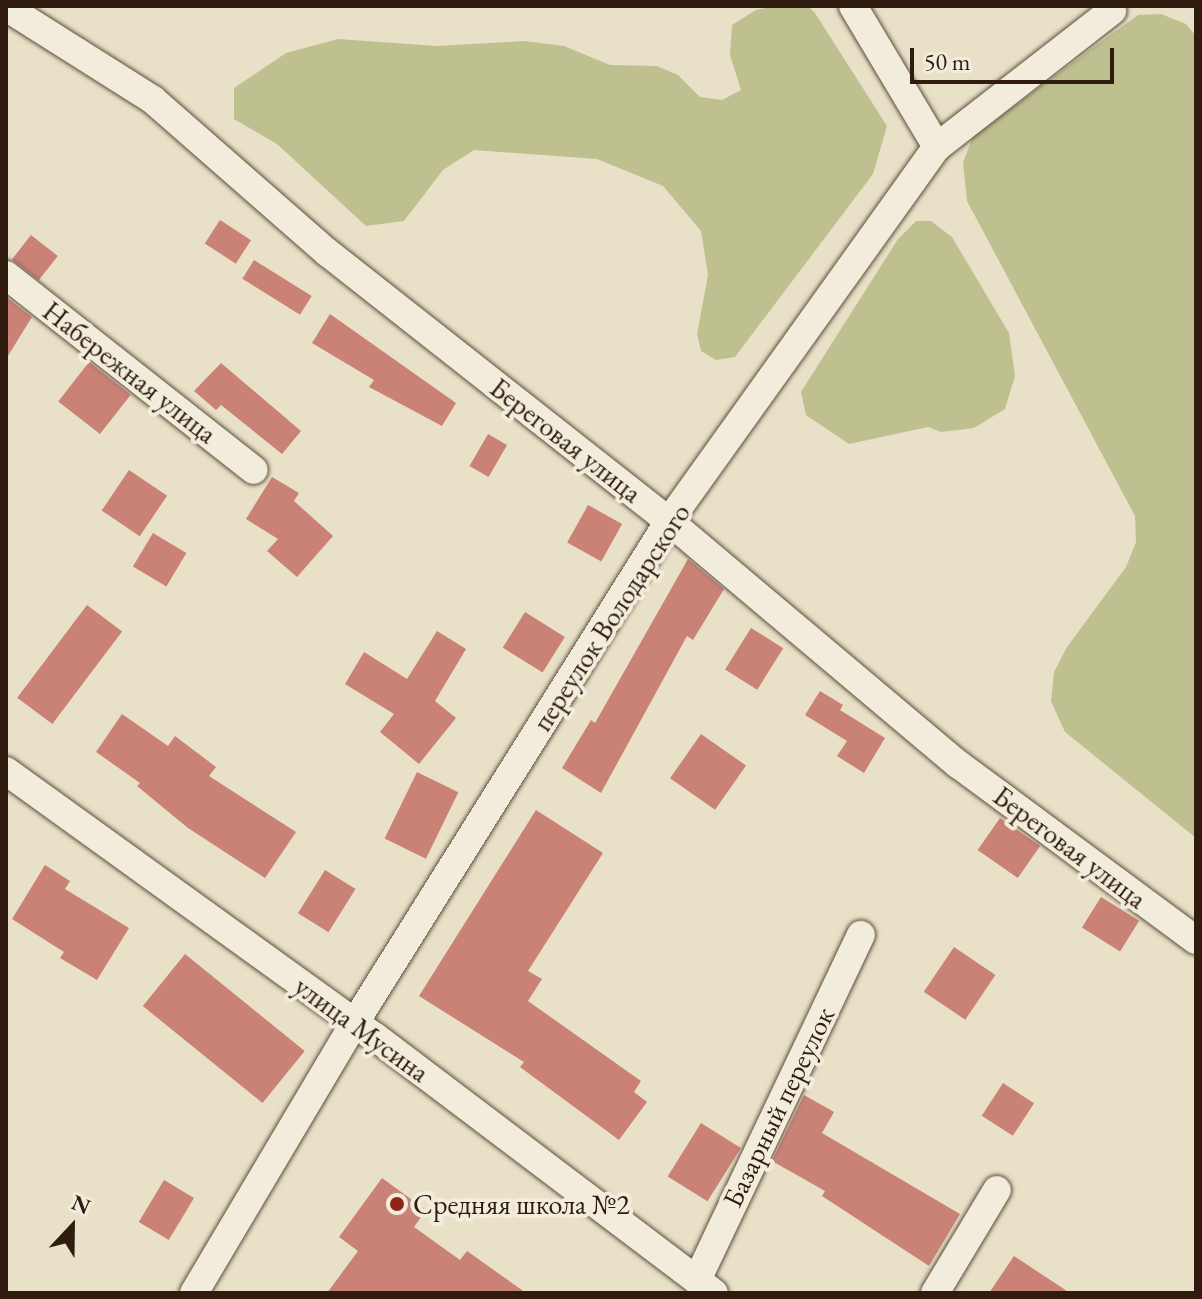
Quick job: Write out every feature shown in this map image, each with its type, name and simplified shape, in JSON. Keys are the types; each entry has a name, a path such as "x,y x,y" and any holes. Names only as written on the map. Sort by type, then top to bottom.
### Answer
{"street":[{"path":"853,6 937,147"},
{"name":"Береговая улица","path":"6,7 153,100 328,253 669,521 958,764 1196,940"},
{"name":"переулок Володарского","path":"194,1293 354,1024 669,521 937,147 1112,11"},
{"name":"Набережная улица","path":"6,275 254,470"},
{"name":"улица Мусина","path":"6,771 354,1024 705,1287"},
{"name":"Базарный переулок","path":"705,1287 861,935"},
{"path":"935,1293 997,1190"}],"green space":[{"path":"775,6 808,6 815,13 887,126 873,174 735,357 716,360 701,351 697,334 708,275 701,231 663,186 597,159 474,150 443,170 404,221 366,226 277,144 234,119 234,88 286,53 338,39 437,46 525,41 564,46 610,65 657,66 678,75 700,97 722,100 741,90 730,55 732,25 756,10"},
{"path":"1161,14 1186,24 1196,36 1196,838 1065,732 1051,701 1054,672 1067,647 1126,567 1136,542 1135,516 967,201 963,162 973,137 1138,15"},
{"path":"916,221 931,221 952,237 1009,333 1015,376 1005,409 974,428 941,432 928,427 849,444 806,415 801,392 898,239"}],"building":[{"path":"220,220 251,240 236,264 205,243"},
{"path":"31,235 58,256 39,280 12,259"},
{"path":"254,260 312,296 300,315 242,279"},
{"path":"6,297 32,317 6,359"},
{"path":"330,314 456,403 442,426 369,387 374,380 312,343"},
{"path":"89,362 131,395 100,434 58,401"},
{"path":"221,363 301,431 282,454 221,405 216,410 194,391"},
{"path":"488,434 507,445 489,477 470,466"},
{"path":"129,470 167,496 140,536 102,511"},
{"path":"272,477 299,493 294,501 333,536 297,577 267,551 278,539 246,519"},
{"path":"588,505 622,524 601,562 567,543"},
{"path":"153,533 186,553 166,587 133,566"},
{"path":"688,559 724,589 693,640 687,636 601,793 562,768 591,720 595,723"},
{"path":"87,605 122,631 52,724 17,698"},
{"path":"525,612 565,637 543,673 503,648"},
{"path":"751,628 783,648 757,690 725,670"},
{"path":"437,631 466,649 435,701 456,718 419,764 380,732 394,714 345,684 364,652 407,679"},
{"path":"820,691 843,705 840,710 885,738 864,773 837,756 847,741 805,715"},
{"path":"122,714 168,746 175,736 216,767 209,776 296,832 265,878 188,828 137,786 140,783 96,752"},
{"path":"701,734 746,766 715,810 670,778"},
{"path":"417,772 458,792 426,859 385,839"},
{"path":"536,810 603,853 528,971 542,979 528,1001 641,1081 634,1092 647,1102 619,1140 520,1067 524,1062 419,996"},
{"path":"1000,818 1040,846 1018,878 978,850"},
{"path":"45,865 70,881 65,889 129,928 97,980 60,958 64,952 12,919"},
{"path":"325,870 356,889 329,932 298,913"},
{"path":"1101,897 1139,921 1120,951 1082,928"},
{"path":"954,947 995,975 965,1020 924,992"},
{"path":"185,954 305,1051 263,1103 143,1006"},
{"path":"1003,1083 1034,1103 1013,1136 982,1116"},
{"path":"804,1095 834,1112 822,1133 960,1214 929,1266 822,1196 825,1191 772,1161"},
{"path":"701,1123 741,1148 707,1201 668,1176"},
{"path":"382,1178 426,1210 414,1227 460,1260 467,1251 526,1293 327,1293 358,1251 339,1237"},
{"path":"164,1180 194,1198 169,1240 139,1222"},
{"path":"1014,1256 1070,1293 989,1293"}],"place":[{"name":"Средняя школа №2","path":"397,1204"}]}
